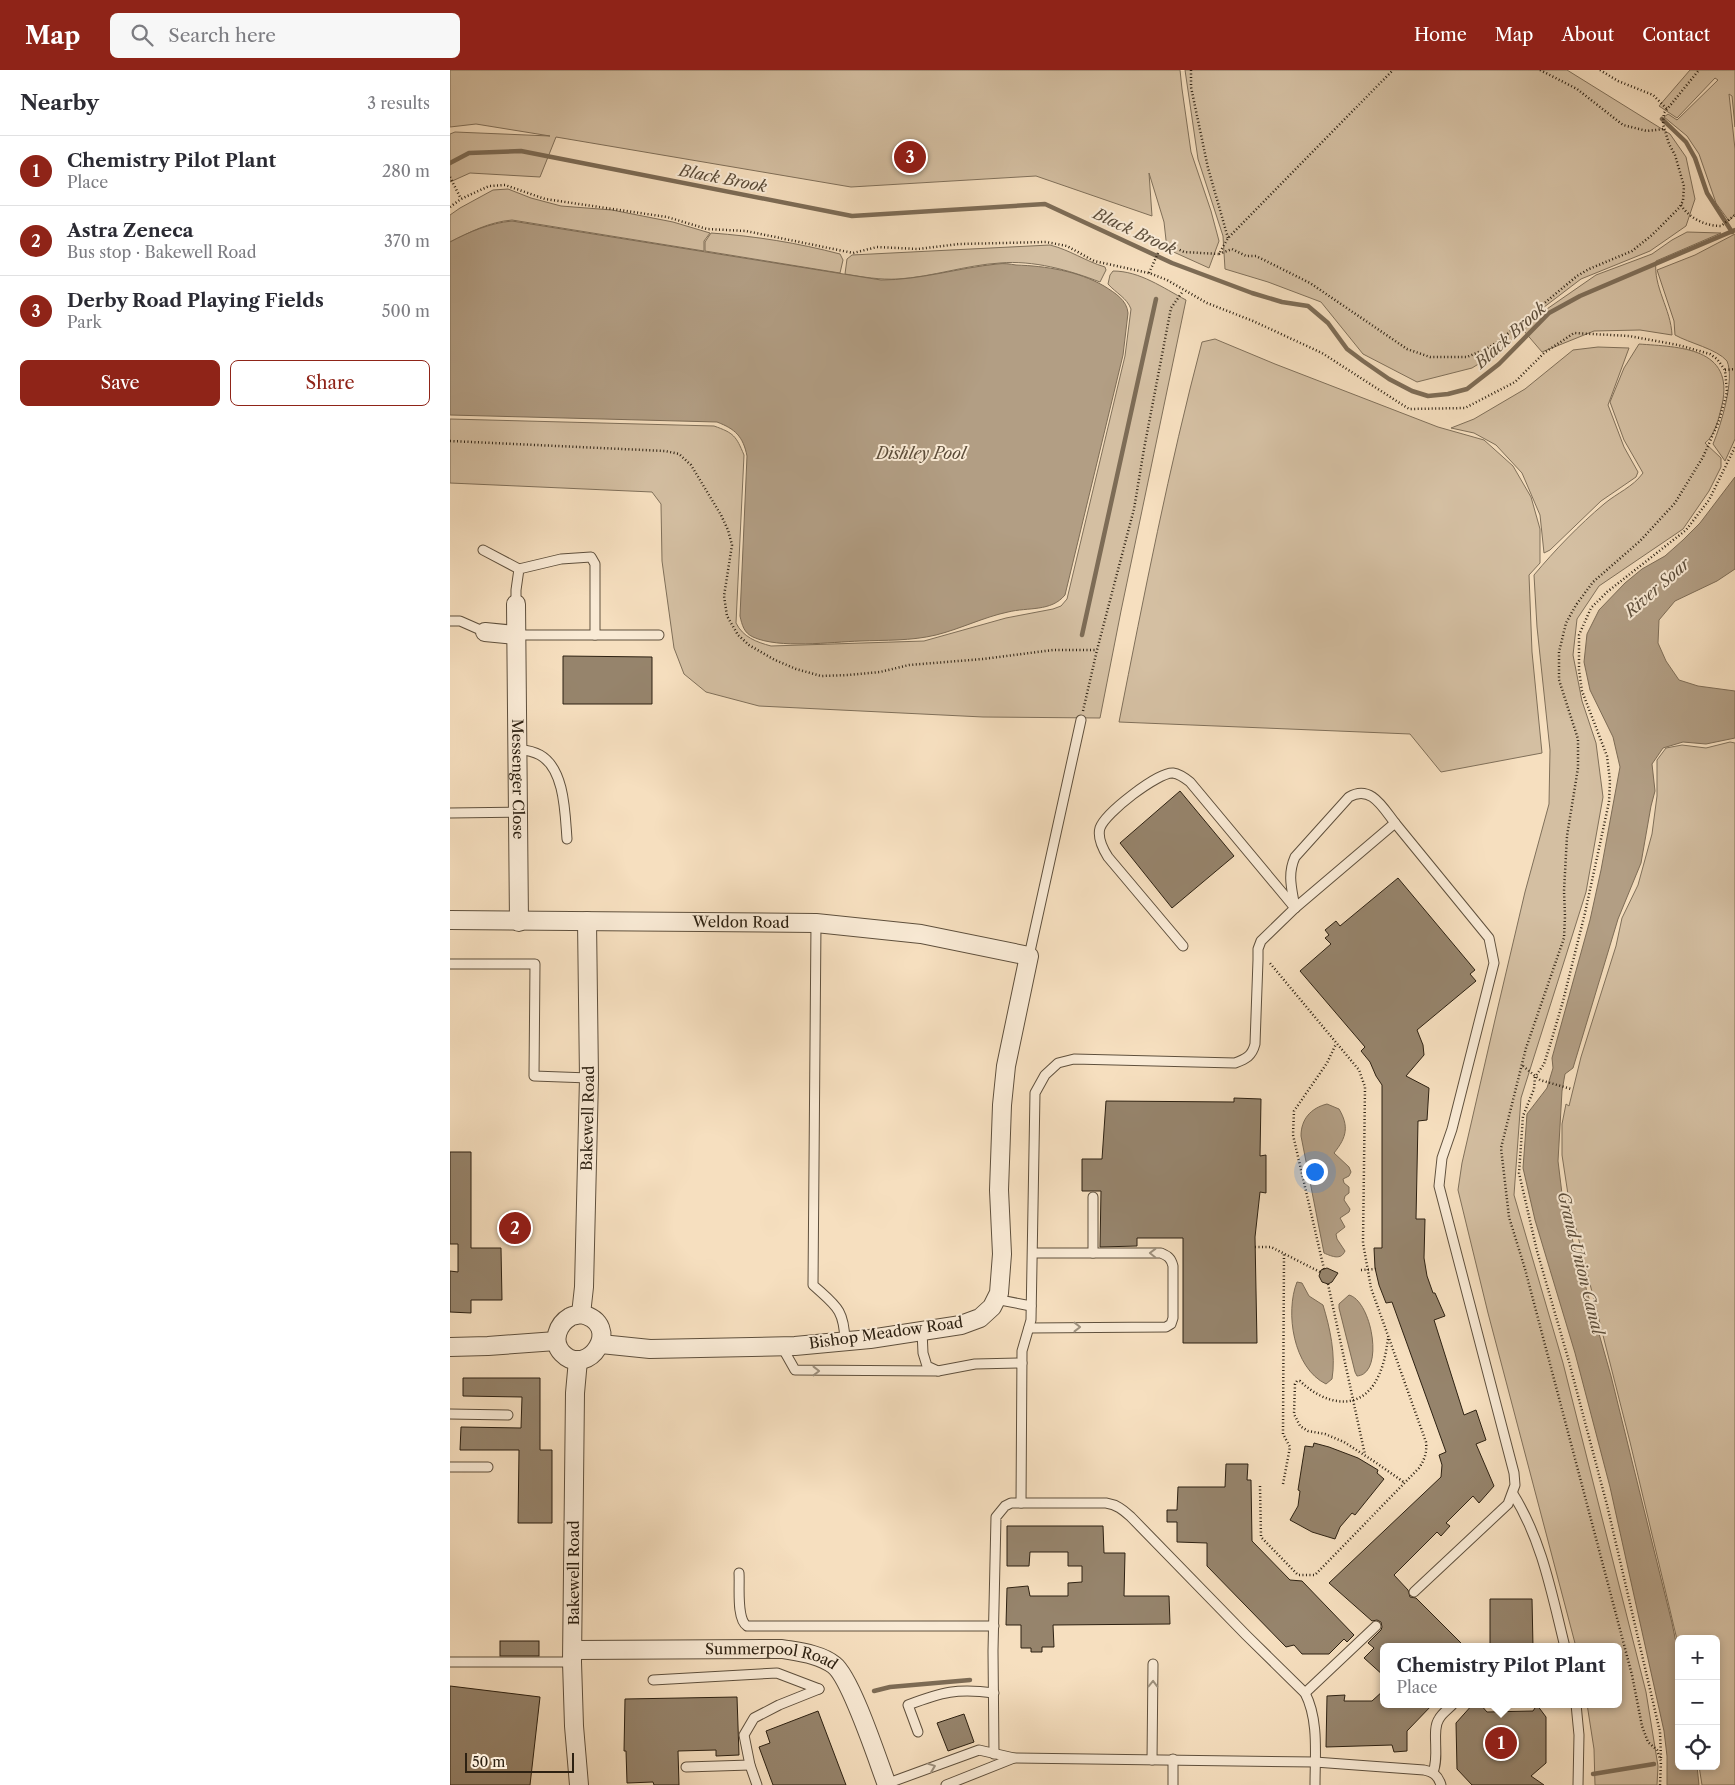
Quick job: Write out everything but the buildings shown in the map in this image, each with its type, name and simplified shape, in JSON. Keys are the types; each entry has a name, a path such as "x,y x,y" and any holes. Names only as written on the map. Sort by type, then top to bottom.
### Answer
{"street":[{"name":"Messenger Close","path":"516,604 519,922"},
{"path":"486,632 516,635"},
{"name":"Weldon Road","path":"450,920 816,923 921,934 1029,956"},
{"name":"Bakewell Road","path":"581,1314 584,1287 589,1078 587,921"},
{"name":"Bishop Meadow Road","path":"601,1344 650,1350 782,1346 845,1341 961,1326 980,1318 992,1307 998,1293 1001,1274 999,1190 1002,1105 1006,1066 1029,956"},
{"path":"581,1314 590,1316 600,1328 603,1337 601,1344 594,1353 589,1357 578,1360 568,1358 562,1354 556,1341 560,1327 571,1316 581,1314"},
{"path":"450,1347 556,1341"},
{"name":"Bakewell Road","path":"578,1360 573,1656 574,1726 579,1785"},
{"name":"Summerpool Road","path":"573,1656 782,1649 812,1655 834,1665 850,1689 887,1785"}],"lane":[{"path":"483,550 519,569 561,559 588,557 594,559 596,635"},
{"path":"516,604 519,569"},
{"path":"450,621 460,621 486,632"},
{"path":"516,635 659,635"},
{"path":"1029,956 1081,720"},
{"path":"518,750 532,751 542,756 557,775 562,791 567,838"},
{"path":"1183,946 1108,857 1102,848 1100,837 1100,828 1110,815 1160,776 1172,773 1182,775 1190,782 1295,908"},
{"path":"1295,908 1290,880 1290,868 1295,856 1349,797 1356,793 1364,792 1371,796 1395,823 1489,938 1494,963 1452,1129 1442,1158 1439,1186 1514,1473 1515,1485 1508,1504 1414,1592"},
{"path":"450,812 519,812"},
{"path":"1021,1502 1022,1351 1031,1320 1032,1306 1035,1093 1045,1075 1058,1063 1074,1060 1235,1063 1252,1054 1255,1044 1258,949 1262,941 1295,908 1395,823"},
{"path":"816,923 813,1285 840,1310 844,1323 845,1341"},
{"path":"450,964 535,964 534,1076 589,1078"},
{"path":"1093,1196 1093,1253"},
{"path":"1029,1328 1166,1327 1171,1324 1173,1318 1173,1266 1172,1260 1168,1256 1161,1253 1033,1253"},
{"path":"995,1299 1032,1306"},
{"path":"922,1331 923,1353 927,1366 938,1371"},
{"path":"782,1346 795,1370 938,1371 975,1364 1022,1363"},
{"path":"450,1414 508,1415"},
{"path":"450,1467 488,1467"},
{"path":"1513,1494 1524,1512 1537,1542 1564,1643"},
{"path":"994,1754 996,1518 1004,1506 1011,1503 1106,1503 1121,1507 1305,1693 1311,1704 1314,1719 1315,1785"},
{"path":"739,1573 739,1615 743,1624 747,1626 994,1626"},
{"path":"1305,1693 1376,1626"},
{"path":"450,1662 573,1656"},
{"path":"1152,1760 1153,1664"},
{"path":"653,1680 777,1673 819,1689 779,1705 754,1718 744,1736 750,1765 757,1785"},
{"path":"918,1732 908,1705 952,1691 994,1693"},
{"path":"1433,1772 1436,1766 1436,1726 1438,1720 1449,1708"},
{"path":"1576,1708 1579,1735 1578,1785"},
{"path":"887,1785 978,1750 1014,1758 1315,1762 1424,1770 1433,1772 1439,1778 1441,1785"},
{"path":"946,1785 1014,1758"},
{"path":"1173,1760 1173,1785"},
{"path":"686,1767 750,1765"}],"path":[{"path":"1191,70 1191,87 1208,168 1228,238"},
{"path":"1219,254 1228,238 1393,70"},
{"path":"1540,70 1577,90 1623,125 1647,131 1664,129"},
{"path":"1600,70 1618,82 1653,95 1668,109"},
{"path":"1149,273 1164,242 1184,252 1219,254 1232,249 1246,256 1256,256 1310,283 1406,349 1430,357 1457,358 1467,356 1500,341 1577,276 1632,251 1652,234 1680,205 1683,201 1684,186 1675,155 1662,124 1664,113 1698,70"},
{"path":"450,177 461,199"},
{"path":"450,208 461,199 489,186 506,185 545,199 667,217 707,229 746,231 853,253 877,247 918,249 960,244 1046,242 1067,246 1094,261 1149,273 1167,280 1206,303 1322,353 1409,409 1465,408 1515,382 1544,353 1574,333 1629,336 1678,345 1710,354 1717,359 1725,370 1727,392 1719,421 1703,457 1675,503 1640,541 1593,582 1576,605 1566,623 1560,652 1559,680 1578,739 1578,768 1567,836 1564,938 1526,1048 1502,1148 1510,1217 1624,1647 1642,1726 1648,1742 1657,1750 1661,1761"},
{"path":"1680,205 1684,211 1705,224 1720,226 1735,215"},
{"path":"1081,720 1134,508 1171,308 1183,291"},
{"path":"1725,370 1735,369"},
{"path":"450,441 665,451 679,454 691,466 706,488 728,530 732,545 724,596 726,616 738,635 749,645 775,660 796,669 821,676 848,675 880,672 909,665 983,659 1053,650 1097,650"},
{"path":"1660,1785 1660,1732 1607,1505 1537,1251 1519,1172 1523,1116 1534,1089 1536,1077 1546,1057 1563,1001 1586,914 1609,802 1610,781 1607,756 1582,691 1578,670 1579,635 1591,608 1607,592 1686,530 1709,500 1735,447"},
{"path":"1258,949 1359,1070 1365,1088 1363,1243 1367,1270 1388,1338 1426,1442 1424,1461 1315,1575 1298,1574 1261,1536 1260,1486"},
{"path":"1324,1268 1293,1135 1292,1123 1294,1111 1327,1063 1337,1043"},
{"path":"1523,1066 1540,1080 1571,1089"},
{"path":"1255,1247 1272,1247 1320,1272"},
{"path":"1283,1484 1290,1447 1283,1434 1284,1254"},
{"path":"1362,1270 1376,1269"},
{"path":"1328,1284 1366,1455"},
{"path":"1388,1338 1386,1353 1378,1378 1367,1392 1354,1401 1347,1403 1320,1396 1297,1380 1295,1384 1294,1414 1300,1426 1308,1431 1325,1434 1344,1442 1405,1483"}],"shaded area":[{"path":"450,70 1180,70 1191,152 1219,241 1209,268 1167,249 1164,222 1149,173 1152,216 1036,176 851,187 556,137 540,177 470,173 450,182 450,134 455,132 550,136 476,124 450,127"},
{"path":"1185,70 1567,70 1670,134 1686,157 1695,199 1686,226 1650,251 1581,279 1531,317 1506,347 1472,368 1417,382 1363,354 1321,302 1268,282 1225,269 1223,236 1198,159"},
{"path":"1690,70 1735,70 1735,127 1732,96 1729,94 1735,149 1735,214 1729,221 1716,203 1699,154 1687,136 1664,117 1668,114 1677,120 1718,80 1715,78 1677,118 1659,106"},
{"path":"508,189 531,198 561,206 612,210 673,222 710,233 704,241 704,251 512,220 488,225 450,242 450,215 493,190"},
{"path":"1687,232 1721,233 1656,261 1657,280 1669,316 1672,335 1640,330 1594,331 1542,352 1524,331 1531,320 1596,275 1652,254"},
{"path":"711,233 776,240 840,254 843,260 840,273 705,251 705,242"},
{"path":"1735,234 1735,439 1725,461 1713,444 1720,426 1728,390 1729,369 1727,361 1717,353 1675,335 1674,321 1657,270 1695,255"},
{"path":"1050,245 1105,267 1106,270 1100,282 1051,267 1012,262 987,264 898,279 878,279 845,274 847,259 852,255"},
{"path":"1113,271 1142,277 1186,300 1100,718 983,717 759,706 706,692 684,674 674,648 662,561 661,504 652,492 450,483 450,419 714,426 734,436 744,455 736,623 742,632 750,638 771,646 924,641 1006,618 1053,609 1061,606 1067,599 1125,356 1131,309 1124,299 1108,284"},
{"path":"1215,339 1438,427 1484,440 1513,466 1531,497 1540,529 1540,563 1529,575 1532,652 1542,753 1441,772 1410,734 1119,722 1158,531 1190,389 1202,342"},
{"path":"1639,344 1686,349 1712,361 1720,371 1724,386 1718,420 1714,431 1705,443 1721,458 1721,467 1709,491 1683,529 1599,586 1577,619 1573,655 1582,701 1596,743 1603,797 1586,892 1521,1098 1514,1195 1563,1363 1646,1692 1658,1766 1657,1785 1595,1785 1594,1749 1588,1708 1622,1708 1622,1643 1575,1643 1488,1313 1458,1190 1462,1163 1525,892 1549,804 1550,750 1537,627 1534,575 1585,520 1635,482 1643,473 1624,440 1610,402 1624,368"},
{"path":"1598,347 1629,348 1608,405 1624,447 1638,472 1636,477 1601,501 1550,550 1544,553 1540,515 1522,473 1496,445 1474,433 1451,428 1474,419 1525,389 1573,350"},
{"path":"1730,742 1735,743 1735,1785 1702,1785 1700,1770 1720,1770 1720,1635 1676,1635 1630,1442 1569,1201 1562,1155 1562,1124 1566,1104 1569,1106 1581,1057 1616,946 1622,918 1638,885 1652,834 1657,796 1657,760 1666,748 1682,745 1706,748"}],"water":[{"name":"Dishley Pool","path":"512,221 881,280 910,278 982,266 1007,264 1073,273 1094,281 1112,291 1123,301 1128,313 1123,355 1065,595 1046,607 999,614 936,635 917,638 791,644 764,641 747,633 740,616 747,456 740,438 729,427 717,422 450,415 450,242 480,228"},
{"name":"River Soar","path":"1735,477 1735,569 1717,581 1675,601 1659,620 1658,643 1666,661 1679,680 1698,686 1735,691 1735,738 1706,744 1683,742 1663,748 1652,764 1655,791 1641,863 1618,919 1573,1068 1565,1074 1562,1091 1558,1161 1564,1210 1611,1376 1675,1638 1675,1770 1697,1770 1699,1785 1667,1785 1667,1756 1664,1731 1610,1487 1575,1353 1535,1220 1523,1168 1527,1114 1547,1088 1553,1068 1552,1058 1590,920 1620,767 1613,737 1590,690 1584,662 1587,634 1599,610 1625,583 1642,569 1665,556 1700,523"},
{"path":"1327,1104 1339,1109 1342,1115 1345,1126 1344,1137 1334,1153 1349,1167 1351,1172 1349,1176 1343,1179 1344,1183 1349,1187 1349,1193 1345,1196 1344,1200 1350,1209 1349,1212 1340,1218 1345,1227 1336,1234 1345,1251 1339,1257 1324,1253 1301,1136 1303,1124 1308,1115 1316,1108"},
{"path":"1297,1282 1302,1283 1309,1296 1323,1305 1326,1314 1332,1342 1333,1370 1332,1379 1326,1384 1306,1366 1299,1353 1292,1323 1293,1294"},
{"path":"1349,1295 1357,1300 1364,1310 1372,1337 1373,1351 1371,1363 1366,1372 1357,1376 1339,1308 1339,1304"}],"waterway":[{"path":"1662,119 1686,142 1695,158 1707,193 1732,232"},
{"name":"Black Brook","path":"450,163 469,153 521,151 852,216 1045,204 1172,263 1252,293 1282,302 1308,306 1328,323 1347,349 1389,379 1412,391 1428,396 1448,394 1467,389 1499,364 1549,313 1580,296 1735,230"},
{"path":"1082,635 1156,299"},
{"path":"874,1691 890,1687 970,1680"},
{"path":"1593,1774 1654,1764"}],"place":[{"name":"Derby Road Playing Fields","path":"910,157"},
{"name":"Astra Zeneca","path":"515,1228"},
{"name":"Chemistry Pilot Plant","path":"1501,1743"}],"water label":[{"name":"Grand Union Canal","path":"1581,1263"}]}
